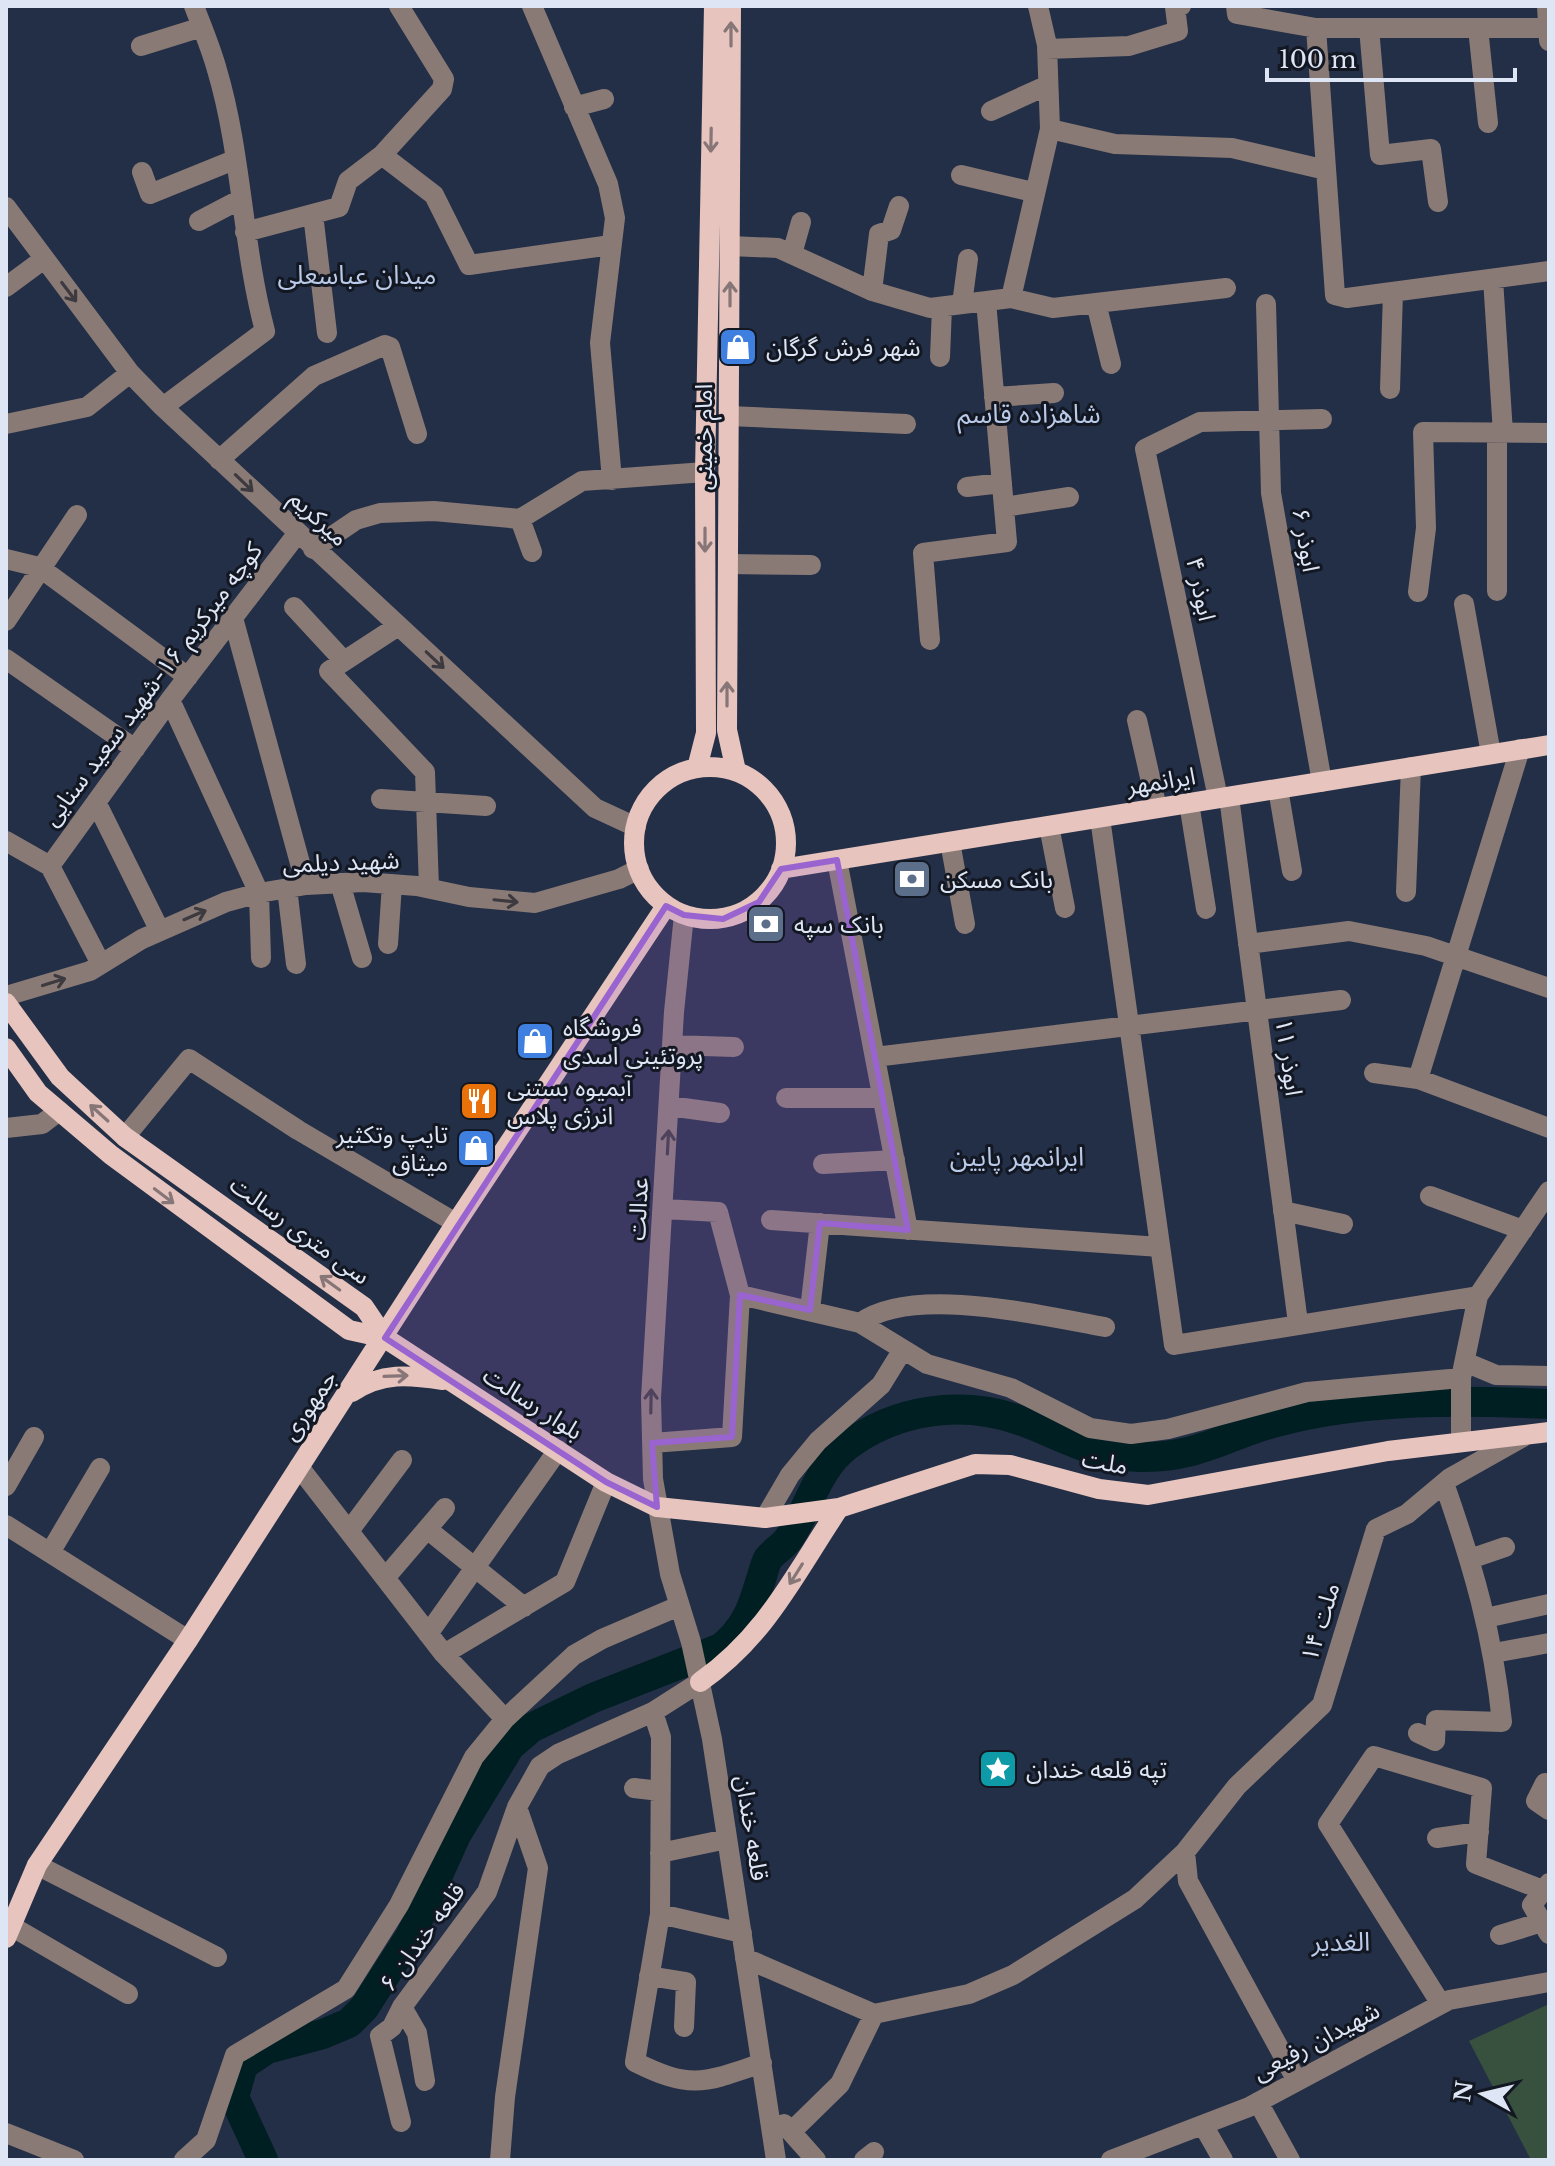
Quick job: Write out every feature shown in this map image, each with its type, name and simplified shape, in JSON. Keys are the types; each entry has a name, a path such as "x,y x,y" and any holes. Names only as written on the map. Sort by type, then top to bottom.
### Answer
{"main road":[{"name":"امام خمینی","path":"697,768 706,733 705,472 714,6"},
{"name":"امام خمینی","path":"731,6 727,730 736,771"},
{"name":"ایرانمهر","path":"781,869 1549,745"},
{"path":"697,768 736,771 768,794 779,811 785,840 781,869 766,894 742,913 723,919 675,910 652,892 635,857 636,827 648,799 661,785 697,768"},
{"name":"جمهوری","path":"8,1932 37,1865 188,1640 385,1338 456,1223 675,910"},
{"name":"سی متری رسالت","path":"6,1003 60,1077 125,1137 364,1307 385,1338"},
{"path":"6,1048 38,1093 205,1227 349,1330 385,1338"},
{"name":"بلوار رسالت","path":"385,1338 606,1482 657,1507"},
{"path":"346,1397 369,1380 387,1376 452,1382"},
{"name":"ملت","path":"657,1507 770,1517 839,1508 975,1464 1010,1465 1099,1489 1148,1495 1461,1440 1523,1437 1549,1432"},
{"path":"698,1675 729,1661 761,1629 839,1508"}],"street":[{"path":"163,407 265,331 250,274 241,199 218,72 194,6"},
{"path":"245,232 339,207 348,181 382,155 444,84 399,6"},
{"path":"532,6 608,184 615,218 600,343 612,480"},
{"path":"1011,298 1050,129 1047,49 1038,6"},
{"path":"1047,49 1129,46 1178,31 1175,7 1181,6"},
{"path":"1236,6 1237,14 1316,28 1548,28"},
{"path":"1547,6 1549,41"},
{"path":"141,46 202,27"},
{"path":"1316,28 1335,295 1347,298 1549,271"},
{"path":"1369,28 1380,155 1431,149 1438,202"},
{"path":"1478,28 1488,123"},
{"path":"991,111 1048,85"},
{"path":"574,107 604,99"},
{"path":"1050,129 1115,144 1232,148 1326,170"},
{"path":"382,155 434,195 469,265 611,245"},
{"path":"142,172 150,194 234,160"},
{"path":"961,175 1033,192"},
{"path":"199,221 241,199"},
{"path":"872,291 879,234 891,230 899,206"},
{"name":"میرکریم","path":"6,207 130,373 163,407 595,808 636,827"},
{"path":"313,214 327,333"},
{"path":"792,254 801,222"},
{"path":"730,246 778,248 872,291 930,308 1011,298 1053,308 1226,288"},
{"path":"6,287 44,259"},
{"path":"940,357 952,306 968,259"},
{"path":"1493,279 1500,433 1497,591"},
{"path":"1390,389 1393,292"},
{"path":"930,640 923,553 1007,542 986,301"},
{"path":"1096,303 1111,364"},
{"name":"ابوذر ۶","path":"1266,304 1271,493 1322,782"},
{"path":"219,460 314,376 385,345 390,347 417,434"},
{"path":"6,424 87,407 130,373"},
{"path":"994,397 1054,393"},
{"path":"729,416 906,424"},
{"path":"1269,423 1322,419"},
{"name":"ابوذر ۴","path":"1224,798 1145,449 1200,422 1269,423"},
{"path":"1418,592 1426,528 1423,432 1549,433"},
{"path":"313,549 356,520 380,513 434,511 520,519 582,481 705,472"},
{"path":"967,487 1002,483"},
{"path":"1004,507 1069,497"},
{"path":"6,621 39,567 77,515"},
{"path":"520,519 532,552"},
{"name":"کوچه میرکریم ۱۶-شهید سعید سنایی","path":"50,866 170,700 297,534"},
{"path":"6,559 39,567 188,677"},
{"path":"728,564 811,565"},
{"path":"1464,604 1491,754"},
{"path":"294,607 336,666 425,772 429,888"},
{"path":"233,618 297,886 296,964"},
{"path":"336,666 398,626"},
{"path":"6,659 135,749"},
{"path":"170,700 259,893 261,958"},
{"path":"1137,720 1157,808"},
{"path":"1418,1079 1520,749"},
{"path":"1406,892 1411,767"},
{"path":"1278,789 1292,871"},
{"name":"ابوذر ۱۱","path":"1224,798 1248,944 1298,1323"},
{"path":"381,799 486,806"},
{"path":"96,802 160,931"},
{"path":"1189,803 1206,909"},
{"path":"1100,818 1174,1345 1478,1296"},
{"path":"1049,826 1065,908"},
{"path":"6,841 50,866 101,964"},
{"path":"950,842 965,924"},
{"path":"837,860 908,1230"},
{"name":"شهید دیلمی","path":"6,996 90,971 160,931 226,902 259,893 340,883 392,884 535,903 619,879 639,869"},
{"path":"340,883 362,958"},
{"path":"388,944 392,884"},
{"name":"عدالت","path":"657,1507 651,1398 664,1209 675,910"},
{"path":"1248,944 1349,931 1426,946 1549,988"},
{"path":"875,1057 1341,1000"},
{"path":"672,1045 734,1047"},
{"path":"125,1137 189,1059 298,1130 456,1223"},
{"path":"1374,1073 1418,1079 1549,1128"},
{"path":"786,1098 883,1098"},
{"path":"669,1106 720,1113"},
{"path":"6,1128 42,1124 59,1111"},
{"path":"823,1164 895,1160"},
{"path":"1461,1440 1462,1374 1478,1296 1549,1191"},
{"path":"1430,1196 1523,1230"},
{"path":"652,1443 732,1437 740,1295 718,1212 664,1209"},
{"path":"1283,1211 1343,1224"},
{"path":"771,1220 1160,1247"},
{"path":"810,1310 820,1223"},
{"path":"740,1295 860,1323 927,1364 1011,1388 1090,1428 1131,1434 1168,1429 1307,1392 1462,1374 1549,1376"},
{"path":"860,1323 872,1314 899,1305 947,1304 1105,1327"},
{"path":"770,1517 790,1475 818,1441 881,1385 902,1351"},
{"path":"6,1486 34,1437"},
{"name":"۱۴ ملت","path":"874,2014 969,1994 1013,1975 1135,1899 1185,1852 1237,1786 1322,1705 1376,1529 1407,1514 1444,1483 1523,1437"},
{"path":"428,1634 558,1450"},
{"path":"349,1531 402,1460"},
{"path":"299,1467 444,1654 505,1719"},
{"path":"51,1551 100,1468"},
{"path":"444,1654 565,1582 606,1482"},
{"path":"1418,1733 1435,1741 1436,1720 1502,1722 1494,1653 1486,1618 1444,1483"},
{"name":"قلعه خندان","path":"657,1507 698,1675 727,1839 776,2160"},
{"path":"385,1578 445,1508"},
{"path":"6,1525 188,1640"},
{"path":"427,1529 524,1607"},
{"path":"1470,1559 1505,1547"},
{"path":"1486,1618 1549,1604"},
{"path":"184,2160 206,2140 235,2055 346,1989 399,1905 474,1757 505,1719 574,1655 602,1639 679,1606"},
{"path":"1494,1653 1549,1643"},
{"name":"۶ قلعه خندان","path":"401,2122 380,2036 392,2027 402,2007 487,1892 517,1807 540,1766 558,1754 653,1712 698,1675"},
{"path":"653,1712 661,1737 660,1914 635,2062 667,2078 703,2083 762,2063"},
{"path":"1441,2004 1328,1824 1374,1756 1482,1788 1476,1864 1543,1907 1500,1935"},
{"path":"1545,1783 1536,1801 1549,1810"},
{"path":"634,1788 660,1791"},
{"path":"500,2160 505,2097 538,1868 517,1807"},
{"path":"1437,1838 1479,1832"},
{"path":"660,1853 727,1839"},
{"path":"1185,1852 1188,1881 1297,2081"},
{"path":"37,1865 217,1957"},
{"path":"660,1914 742,1933"},
{"path":"8,1932 128,1994"},
{"path":"745,1958 874,2014 840,2084 791,2132"},
{"path":"649,1976 686,1982 684,2027"},
{"name":"شهیدان رفیعی","path":"1111,2160 1258,2102 1441,2004 1549,1982"},
{"path":"402,2007 417,2033 425,2081"},
{"path":"1258,2102 1290,2160"},
{"path":"768,2106 816,2160"},
{"path":"1203,2125 1223,2160"},
{"path":"6,2133 38,2153 74,2160"}],"highlighted area":[{"path":"837,860 908,1230 820,1223 810,1310 740,1295 732,1437 652,1443 657,1507 606,1482 385,1338 666,906 684,915 723,919 759,902 781,869"}],"green space":[{"path":"1549,2004 1549,2160 1531,2160 1469,2041"}],"waterway":[{"path":"263,2160 234,2097 243,2065 267,2049 323,2034 349,2023 364,2008 411,1935 456,1835 510,1746 531,1728 593,1698 721,1648 729,1641 750,1610 768,1559 789,1538 828,1466 847,1446 866,1433 908,1416 975,1410 1019,1420 1105,1453 1139,1457 1180,1454 1265,1425 1350,1408 1449,1402 1549,1404"}],"place":[{"name":"شهر فرش گرگان","path":"738,347"},
{"name":"بانک مسکن","path":"912,879"},
{"name":"بانک سپه","path":"766,924"},
{"name":"فروشگاه پروتئینی اسدی","path":"535,1041"},
{"name":"آبمیوه بستنی انرژی پلاس","path":"479,1101"},
{"name":"تایپ وتکثیر میثاق","path":"476,1148"},
{"name":"تپه قلعه خندان","path":"998,1769"}],"district":[{"name":"میدان عباسعلی","path":"357,275"},
{"name":"شاهزاده قاسم","path":"1029,414"},
{"name":"ایرانمهر پایین","path":"1017,1157"},
{"name":"الغدیر","path":"1341,1942"}]}
